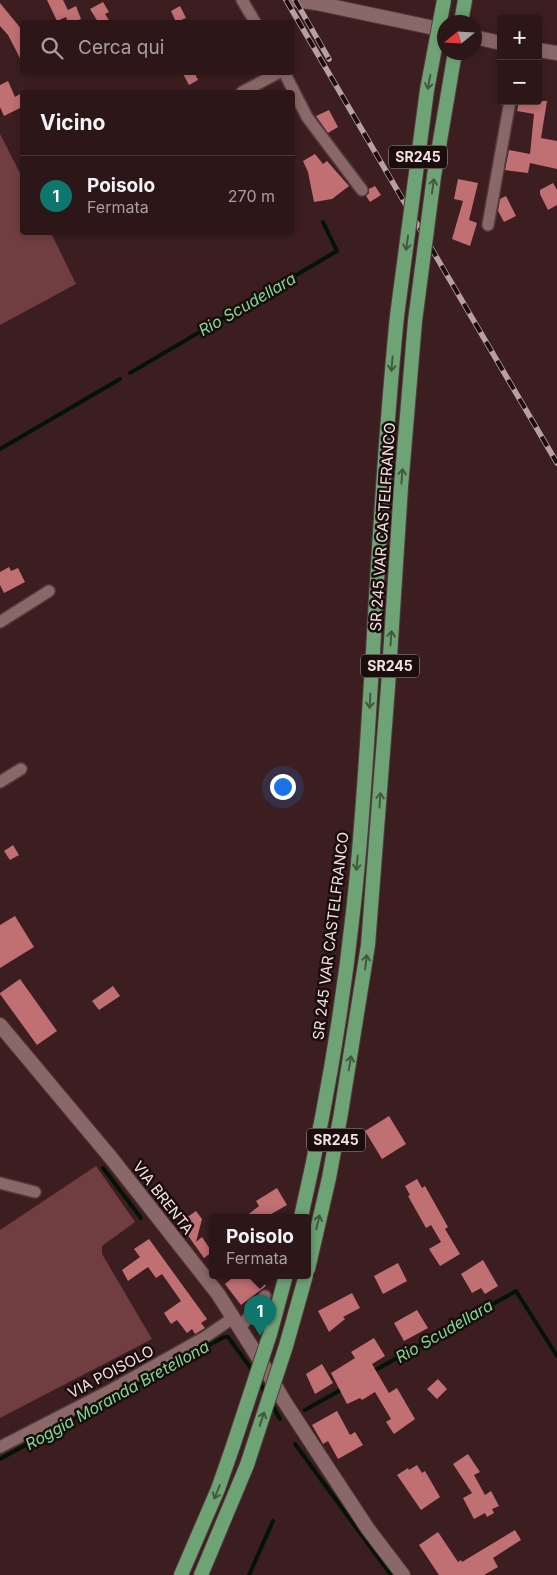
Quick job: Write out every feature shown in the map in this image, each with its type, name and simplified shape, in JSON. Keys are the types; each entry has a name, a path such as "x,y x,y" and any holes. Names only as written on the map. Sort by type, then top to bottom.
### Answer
{"highway":[{"name":"SR 245 VAR CASTELFRANCO","path":"302,1214 325,1100 342,995 353,910 366,764 383,484 397,316 427,90 444,0"},
{"path":"462,15 465,0"},
{"name":"SR 245 VAR CASTELFRANCO","path":"311,1256 329,1178 365,971 371,918 401,487 415,321 434,176 454,60"},
{"path":"181,1575 218,1489 270,1334 285,1279"},
{"path":"201,1575 247,1465 286,1346 305,1279"}],"street":[{"path":"242,0 254,20"},
{"path":"295,0 317,1 437,28"},
{"path":"482,38 497,41"},
{"path":"542,51 557,53"},
{"path":"246,90 274,75"},
{"path":"286,75 293,90"},
{"path":"295,94 307,117 362,190"},
{"path":"488,225 509,105"},
{"path":"0,622 48,590"},
{"path":"0,782 21,770"},
{"name":"VIA BRENTA","path":"0,1025 112,1159 218,1294 316,1450 368,1528 403,1575"},
{"path":"0,1183 35,1192"},
{"name":"VIA POISOLO","path":"0,1447 107,1392 213,1332 236,1323 266,1296"}],"shaded area":[{"path":"0,134 20,173 20,235 52,235 76,284 0,325"},
{"path":"96,1166 135,1222 102,1246 102,1254 152,1339 0,1418 0,1230"}],"building":[{"path":"47,0 63,0 68,10 76,6 81,19 67,20 66,17 57,20"},
{"path":"103,2 109,12 105,14 109,20 97,20 90,9"},
{"path":"0,3 20,28 20,58 8,35 0,26"},
{"path":"180,6 186,18 175,20 171,11"},
{"path":"184,75 196,75 198,80 189,85"},
{"path":"8,81 15,97 20,94 20,108 4,116 0,107 0,85"},
{"path":"542,101 547,101 541,138 557,141 557,169 530,163 528,173 505,170 509,150 530,154 534,114 517,111 518,105 542,105"},
{"path":"329,110 338,127 328,133 316,116"},
{"path":"315,154 323,164 327,161 349,186 332,199 314,202 308,172 303,161"},
{"path":"458,179 478,183 469,220 477,223 470,246 452,239 463,201 454,199"},
{"path":"553,183 557,190 557,205 548,210 540,190"},
{"path":"375,186 381,195 370,202 366,196 369,193 369,189"},
{"path":"506,196 516,216 504,222 498,211 500,199"},
{"path":"9,567 11,571 18,568 25,582 4,593 0,585 0,572"},
{"path":"13,845 19,855 10,860 4,851"},
{"path":"15,916 34,947 0,968 0,925"},
{"path":"20,979 57,1031 37,1045 0,994"},
{"path":"113,986 120,996 99,1010 92,1001"},
{"path":"389,1116 406,1144 382,1159 365,1131"},
{"path":"417,1179 422,1188 425,1186 448,1227 445,1229 460,1254 440,1266 429,1249 441,1242 431,1225 426,1228 408,1196 410,1195 405,1186"},
{"path":"277,1188 287,1205 271,1214 249,1214 259,1206 256,1201"},
{"path":"196,1211 202,1219 196,1242 202,1237 209,1248 209,1254 204,1258 179,1223"},
{"path":"149,1239 207,1319 201,1323 205,1328 195,1334 192,1329 187,1333 177,1320 171,1324 164,1313 181,1301 162,1274 156,1278 148,1267 128,1281 122,1270 140,1257 134,1249"},
{"path":"483,1260 498,1286 485,1294 481,1288 472,1293 461,1274"},
{"path":"398,1263 407,1281 383,1294 374,1276"},
{"path":"231,1279 261,1279 266,1286 241,1305 225,1284"},
{"path":"352,1293 360,1308 343,1317 345,1319 329,1332 318,1311"},
{"path":"417,1310 428,1328 404,1341 394,1323"},
{"path":"374,1338 385,1356 372,1364 389,1393 397,1388 415,1419 394,1434 386,1422 391,1419 375,1392 362,1400 360,1398 347,1404 331,1373 355,1358 351,1352"},
{"path":"322,1364 333,1383 315,1394 306,1374"},
{"path":"438,1379 447,1389 437,1399 427,1389"},
{"path":"337,1411 350,1435 355,1432 363,1445 338,1459 328,1441 323,1444 312,1425"},
{"path":"468,1454 480,1472 474,1475 485,1495 491,1491 499,1506 492,1509 494,1513 487,1517 485,1513 474,1519 463,1498 472,1493 453,1464"},
{"path":"417,1465 422,1473 425,1471 440,1497 421,1510 397,1475"},
{"path":"515,1530 521,1540 493,1558 498,1567 484,1575 439,1575 419,1545 438,1532 458,1562 461,1560 462,1562"}],"waterway":[{"name":"Rio Scudellara","path":"130,373 337,251 323,222"},
{"name":"Rio Scudellara","path":"0,449 120,379"},
{"path":"103,1168 141,1218"},
{"name":"Rio Scudellara","path":"372,1372 516,1291 557,1356"},
{"name":"Roggia Moranda Bretellona","path":"0,1459 224,1337 228,1337 253,1371"},
{"name":"Roggia Moranda Bretellona","path":"259,1382 267,1395"},
{"name":"Rio Scudellara","path":"305,1410 344,1388"},
{"name":"Roggia Moranda Bretellona","path":"271,1403 280,1419"},
{"path":"295,1444 391,1575"},
{"path":"249,1575 273,1521"}],"railway":[{"path":"286,0 557,463"},
{"path":"295,0 329,59"}],"place":[{"name":"Poisolo","path":"260,1336"}]}
